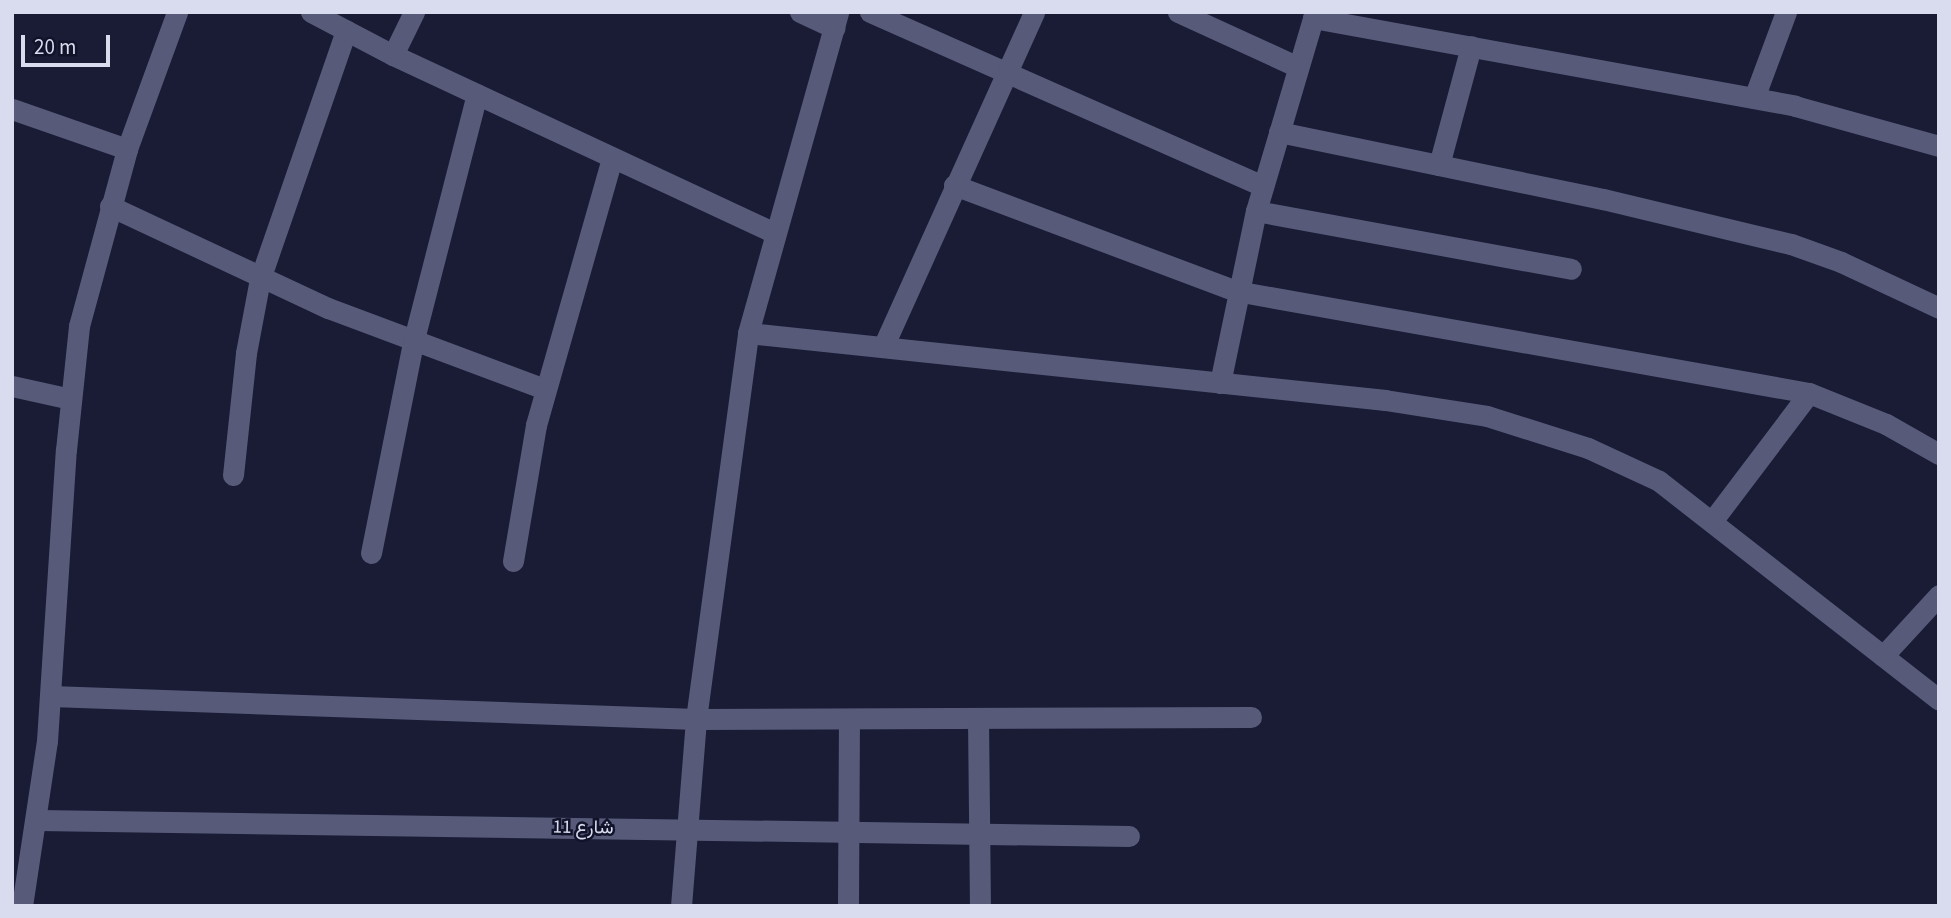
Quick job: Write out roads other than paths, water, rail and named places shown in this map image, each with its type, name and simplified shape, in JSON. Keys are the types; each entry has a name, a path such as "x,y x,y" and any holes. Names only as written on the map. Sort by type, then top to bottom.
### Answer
{"street":[{"path":"22,906 37,820 51,696 70,399 86,290 127,149 177,12"},
{"path":"311,12 393,55 774,233"},
{"path":"393,55 414,12"},
{"path":"681,906 696,719 748,333 836,20 800,12"},
{"path":"870,12 1263,186"},
{"path":"883,348 1004,72 1034,12"},
{"path":"1178,12 1298,67"},
{"path":"1754,98 1786,12"},
{"path":"1220,383 1236,291 1256,211 1314,15 1846,117 1939,146"},
{"path":"233,475 246,353 260,279 346,30"},
{"path":"1439,165 1471,47"},
{"path":"371,553 413,343 477,94"},
{"path":"12,109 127,149"},
{"path":"1279,132 1603,198 1791,244 1841,262 1939,308"},
{"path":"513,561 545,389 612,158"},
{"path":"954,185 1236,291 1809,393 1886,424 1939,454"},
{"path":"110,206 260,279 413,343 545,389"},
{"path":"1256,211 1571,269"},
{"path":"748,333 1385,400 1487,416 1623,462 1713,520 1939,700"},
{"path":"12,386 70,399"},
{"path":"1713,520 1809,393"},
{"path":"1884,656 1939,595"},
{"path":"51,696 696,719 1251,717"},
{"path":"978,718 980,906"},
{"path":"848,906 849,719"},
{"name":"شارع 11","path":"37,820 1129,836"}]}
